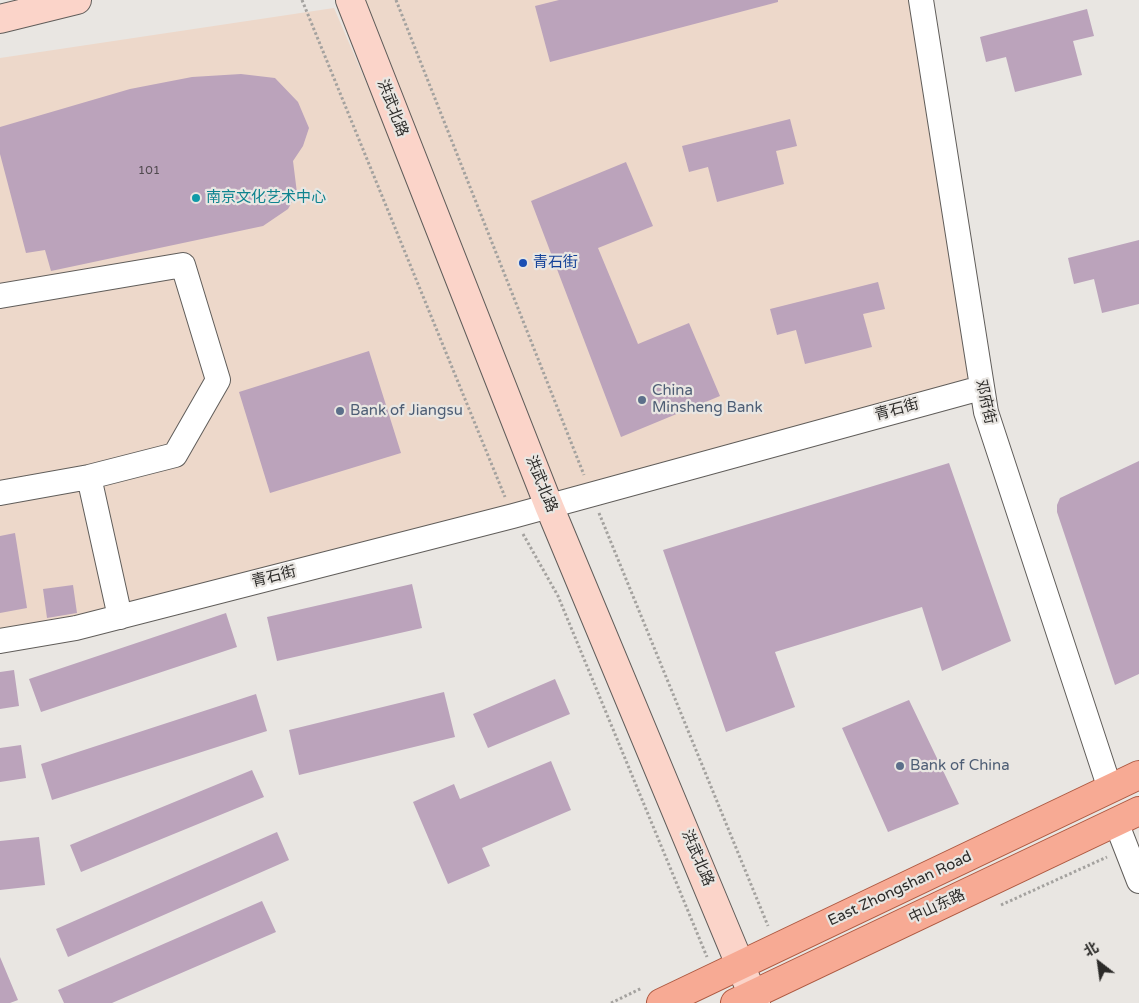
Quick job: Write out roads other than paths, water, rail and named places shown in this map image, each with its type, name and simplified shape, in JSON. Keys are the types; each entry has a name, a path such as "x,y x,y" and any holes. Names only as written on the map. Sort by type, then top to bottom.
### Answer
{"main road":[{"path":"0,19 77,0"},
{"name":"洪武北路","path":"350,0 549,506 742,965 748,1000"},
{"name":"East Zhongshan Road","path":"661,1003 1139,775"},
{"name":"中山东路","path":"748,1000 1127,817"}],"street":[{"name":"邓府街","path":"921,0 981,388 1006,476 1110,789"},
{"path":"0,296 183,265 218,380 175,455 89,477 0,493"},
{"name":"青石街","path":"0,641 76,628 549,506 981,388"},
{"path":"89,477 120,617"},
{"path":"1127,817 1139,881"}],"place":[{"name":"南京文化艺术中心","path":"196,198"},
{"name":"青石街","path":"523,263"},
{"name":"China Minsheng Bank","path":"642,400"},
{"name":"Bank of Jiangsu","path":"340,411"},
{"name":"Bank of China","path":"900,766"}]}
